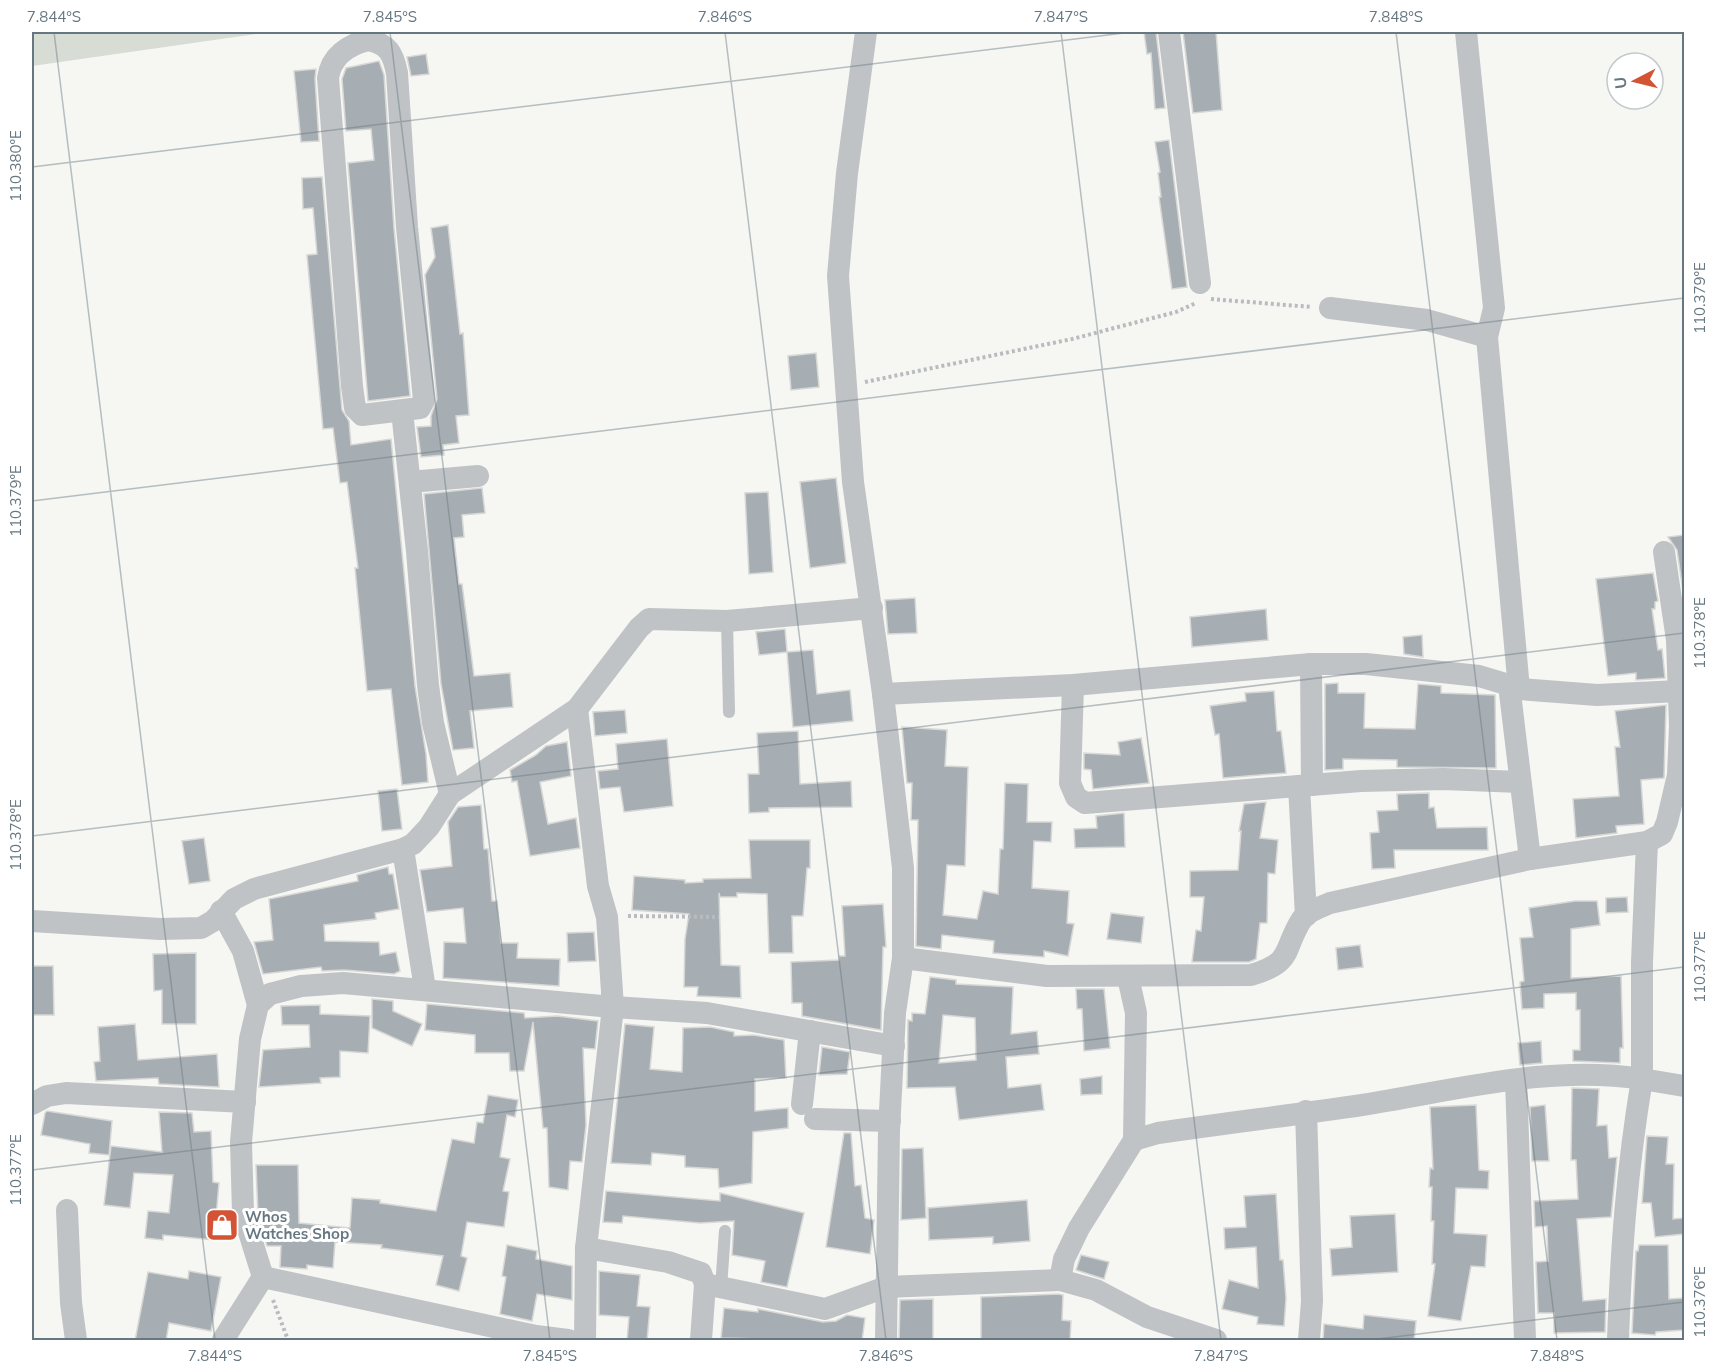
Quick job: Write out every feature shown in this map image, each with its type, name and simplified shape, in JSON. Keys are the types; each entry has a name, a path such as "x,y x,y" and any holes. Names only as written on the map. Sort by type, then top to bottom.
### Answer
{"street":[{"path":"866,32 847,173 838,276 844,387 853,482 872,608 903,867 903,958 895,1013 890,1121 886,1341"},
{"path":"1169,32 1200,283"},
{"path":"1466,32 1494,308 1487,338 1520,782 1530,859"},
{"path":"368,40 382,43 389,49 397,73 406,227 424,400 420,408 402,411 358,414 352,386 328,78 330,68 338,56 352,44 368,40"},
{"path":"1330,308 1427,320 1487,338"},
{"path":"402,411 428,685 433,723 450,794"},
{"path":"410,482 478,476"},
{"path":"1306,916 1330,903 1530,859 1647,842 1662,834 1681,775 1679,691 1681,637 1664,552"},
{"path":"32,921 201,928 213,921 234,899 254,889 403,849 414,844 429,827 450,794 578,709 639,628 649,619 727,621 872,608"},
{"path":"883,694 1073,685 1311,664 1366,663 1479,676 1514,687 1596,695 1679,691"},
{"path":"903,958 1047,976 1251,975 1278,966 1306,916 1306,786 1311,664"},
{"path":"1073,685 1070,783 1076,797 1084,803 1306,786 1443,779 1520,782"},
{"path":"578,709 598,886 607,917 613,1006 586,1248 585,1341"},
{"path":"1618,1341 1621,1236 1628,1160 1642,1079 1642,962 1647,842"},
{"path":"403,849 425,989"},
{"path":"221,911 243,951 258,1005 250,1039 241,1142 243,1213 263,1277 223,1341"},
{"path":"1060,1280 1064,1259 1079,1228 1134,1140 1136,1013 1128,977"},
{"path":"258,1005 270,994 302,986 343,983 707,1013 894,1046"},
{"path":"810,1031 808,1112 890,1121"},
{"path":"1134,1140 1158,1133 1361,1105 1516,1080 1578,1074 1642,1079 1684,1086"},
{"path":"1516,1080 1526,1341"},
{"path":"32,1104 47,1096 66,1093 245,1102"},
{"path":"1306,1111 1312,1301 1309,1341"},
{"path":"67,1210 71,1303 76,1341"},
{"path":"586,1248 691,1268 701,1273 713,1286 825,1309 886,1287 1060,1280 1096,1290 1147,1317 1215,1341"},
{"path":"263,1277 568,1341"},
{"path":"701,1341 713,1286"},
{"path":"1147,1317 1150,1341"}],"lane":[{"path":"727,621 729,712"},
{"path":"713,1286 725,1231"}],"path":[{"path":"844,387 1072,339 1176,312 1205,298 1330,308"},
{"path":"607,917 612,915 650,918 719,916"},
{"path":"263,1277 288,1341"}],"shaded area":[{"path":"32,32 270,32 32,66"}],"building":[{"path":"1144,32 1156,32 1165,108 1155,109 1151,53 1147,54"},
{"path":"1183,32 1216,32 1222,110 1193,113"},
{"path":"426,54 429,74 411,76 407,57"},
{"path":"379,61 384,75 394,228 410,396 368,401 348,163 374,160 371,129 346,131 342,79 346,68"},
{"path":"316,69 319,141 301,142 294,71"},
{"path":"1169,140 1187,287 1172,289 1159,197 1161,197 1158,173 1160,172 1155,142"},
{"path":"322,177 342,410 349,421 351,445 391,439 415,686 428,782 402,785 391,689 367,691 355,568 358,568 347,482 340,483 333,428 323,429 307,255 317,254 313,208 303,209 302,178"},
{"path":"448,225 460,334 463,333 469,415 456,416 459,443 443,445 444,455 421,457 417,427 431,426 431,416 437,399 425,275 435,257 431,228"},
{"path":"816,353 819,387 791,390 788,356"},
{"path":"836,478 846,563 810,568 800,482"},
{"path":"482,488 485,513 462,515 464,537 454,538 459,584 462,584 474,676 510,673 513,707 470,711 474,748 453,750 441,684 424,494"},
{"path":"768,492 773,572 749,574 745,493"},
{"path":"1684,535 1684,598 1677,550 1668,537"},
{"path":"1653,573 1658,601 1655,602 1655,609 1652,609 1658,650 1662,649 1665,678 1636,680 1636,673 1608,676 1596,579"},
{"path":"915,598 917,633 888,634 885,600"},
{"path":"1266,609 1268,640 1192,647 1190,617"},
{"path":"785,629 787,652 759,655 756,632"},
{"path":"1422,635 1423,657 1404,654 1403,637"},
{"path":"813,650 817,694 850,690 853,721 793,727 787,652"},
{"path":"1338,683 1338,693 1365,693 1364,728 1415,729 1418,684 1441,686 1441,693 1495,695 1496,768 1397,767 1397,760 1343,759 1343,769 1325,770 1325,684"},
{"path":"1274,691 1277,731 1281,731 1286,773 1223,778 1219,734 1215,735 1210,706 1246,701 1245,693"},
{"path":"1666,705 1664,778 1641,780 1644,824 1616,826 1617,833 1576,838 1573,799 1619,796 1615,747 1620,747 1615,711"},
{"path":"625,710 627,733 595,736 593,712"},
{"path":"902,727 947,730 945,766 968,767 965,866 947,865 943,915 977,919 983,891 998,894 1000,849 1003,849 1005,783 1028,784 1027,822 1052,822 1051,842 1034,841 1032,888 1069,891 1067,923 1074,924 1068,956 1044,951 1044,957 993,953 994,941 942,935 941,949 916,946 918,820 911,820 912,783 907,783"},
{"path":"798,731 800,784 851,781 852,807 769,808 769,812 749,813 748,774 759,774 757,733"},
{"path":"1141,738 1149,783 1093,789 1091,770 1084,769 1084,753 1120,755 1118,742"},
{"path":"667,739 673,806 624,812 620,787 600,789 598,771 618,769 616,744"},
{"path":"567,742 571,776 540,782 548,824 576,818 580,848 530,856 517,781 512,782 510,770 536,755 546,746"},
{"path":"397,789 402,829 382,831 378,791"},
{"path":"1429,793 1429,808 1434,807 1437,828 1487,827 1488,850 1394,850 1395,868 1372,869 1370,833 1379,832 1377,811 1398,810 1397,794"},
{"path":"1266,802 1260,838 1278,840 1275,874 1268,873 1267,923 1260,923 1256,959 1249,962 1192,962 1196,930 1201,931 1204,897 1190,897 1190,871 1238,870 1241,831 1239,831 1244,804"},
{"path":"481,805 484,849 488,849 492,901 497,901 501,943 518,943 517,958 560,959 559,986 443,978 444,942 466,943 463,908 427,912 420,870 452,866 448,822 458,807"},
{"path":"1124,813 1125,847 1075,848 1074,829 1097,828 1096,816"},
{"path":"204,838 210,881 189,884 182,841"},
{"path":"749,840 810,840 810,868 807,868 803,916 792,916 793,953 769,953 767,894 737,893 737,897 720,897 719,893 721,965 740,966 741,998 697,996 698,987 684,987 685,939 689,914 632,910 634,876 685,880 685,883 703,882 703,879 751,878"},
{"path":"388,867 389,874 393,874 399,909 375,913 376,919 324,925 325,941 379,942 380,955 396,952 400,971 394,974 344,970 322,971 321,967 263,974 254,942 273,940 269,899 358,881 357,875"},
{"path":"1627,897 1628,912 1606,913 1606,898"},
{"path":"1575,901 1597,901 1600,925 1571,929 1571,978 1621,976 1623,1048 1620,1048 1620,1063 1573,1061 1573,1050 1580,1050 1580,1010 1576,1010 1576,993 1544,994 1544,1008 1522,1009 1520,982 1524,981 1520,938 1533,937 1529,908"},
{"path":"883,904 886,947 883,947 881,1030 802,1016 802,1003 792,1003 791,962 839,960 839,956 845,956 842,906"},
{"path":"1111,913 1144,917 1141,943 1107,939"},
{"path":"594,932 596,961 568,962 567,933"},
{"path":"1360,945 1363,967 1338,970 1336,948"},
{"path":"196,953 196,1024 162,1024 162,990 154,991 153,954"},
{"path":"32,966 53,966 54,1015 32,1015"},
{"path":"930,977 956,980 956,984 1013,987 1011,1034 1037,1031 1039,1054 1006,1057 1008,1088 1041,1084 1044,1110 959,1120 955,1087 907,1088 908,1020 912,1021 912,1013 925,1014","holes":["943,1015 975,1018 976,1060 939,1063"]},
{"path":"1076,989 1104,989 1110,1048 1084,1051 1082,1009 1077,1009"},
{"path":"372,999 393,1001 393,1011 422,1024 412,1046 372,1028"},
{"path":"427,1004 524,1013 525,1018 557,1016 598,1021 595,1049 583,1048 586,1125 582,1162 570,1161 568,1190 549,1187 547,1128 543,1128 533,1022 524,1071 510,1071 509,1053 475,1053 475,1035 425,1030"},
{"path":"320,1005 320,1014 370,1016 368,1053 340,1051 340,1077 320,1078 321,1083 259,1087 263,1050 310,1047 309,1025 282,1025 281,1006"},
{"path":"135,1024 138,1060 217,1054 219,1087 159,1084 158,1078 96,1081 94,1062 100,1061 98,1027"},
{"path":"625,1024 654,1027 650,1069 682,1072 683,1028 710,1027 734,1032 734,1036 753,1035 784,1040 786,1078 755,1079 755,1111 788,1108 788,1128 753,1132 752,1183 719,1188 718,1169 685,1167 685,1156 652,1153 651,1165 611,1163"},
{"path":"1541,1041 1542,1063 1520,1065 1518,1043"},
{"path":"822,1047 850,1052 847,1074 819,1075"},
{"path":"1102,1076 1102,1094 1081,1095 1080,1079"},
{"path":"1572,1088 1599,1089 1597,1126 1607,1125 1609,1158 1617,1157 1611,1217 1577,1219 1583,1301 1606,1299 1605,1332 1554,1333 1554,1313 1538,1313 1536,1262 1548,1261 1547,1226 1535,1227 1534,1201 1578,1199 1576,1160 1571,1160"},
{"path":"488,1095 518,1100 515,1117 507,1115 500,1157 510,1159 503,1191 509,1192 504,1227 467,1222 461,1256 467,1258 459,1291 436,1285 443,1256 381,1248 382,1245 335,1242 333,1268 307,1265 307,1269 280,1267 281,1246 267,1246 258,1216 256,1165 298,1165 299,1223 350,1228 352,1198 380,1200 380,1203 436,1211 452,1139 474,1143 477,1122 483,1123"},
{"path":"1476,1105 1479,1170 1489,1171 1488,1189 1456,1188 1454,1233 1487,1235 1485,1267 1471,1266 1461,1321 1428,1316 1435,1264 1432,1264 1434,1221 1431,1221 1432,1187 1429,1187 1430,1168 1433,1169 1430,1107"},
{"path":"1545,1105 1549,1161 1532,1161 1530,1107"},
{"path":"47,1111 112,1121 109,1155 89,1153 90,1144 41,1135"},
{"path":"159,1112 192,1113 194,1132 211,1131 213,1182 219,1183 214,1240 163,1235 163,1240 145,1238 148,1211 169,1213 173,1175 134,1173 130,1208 104,1205 111,1146 162,1152"},
{"path":"844,1133 851,1133 855,1186 861,1185 865,1218 874,1220 870,1254 826,1247"},
{"path":"1647,1136 1668,1137 1666,1164 1674,1164 1673,1219 1684,1218 1684,1234 1655,1237 1651,1203 1642,1203"},
{"path":"923,1148 926,1218 901,1220 902,1149"},
{"path":"606,1191 720,1201 720,1193 804,1213 787,1287 761,1282 765,1261 732,1255 734,1221 700,1223 623,1216 622,1223 603,1222"},
{"path":"1276,1194 1280,1260 1283,1260 1286,1298 1284,1326 1257,1324 1258,1317 1222,1309 1229,1280 1258,1288 1256,1247 1225,1249 1224,1228 1246,1227 1244,1196"},
{"path":"1027,1200 1030,1241 993,1244 993,1237 929,1240 928,1208"},
{"path":"1395,1214 1398,1272 1332,1276 1330,1249 1352,1247 1350,1216"},
{"path":"507,1245 537,1251 536,1259 572,1266 572,1300 537,1294 532,1321 500,1314 506,1277 502,1276"},
{"path":"1639,1245 1668,1245 1669,1299 1684,1298 1684,1330 1656,1332 1655,1335 1632,1333 1636,1251"},
{"path":"1081,1255 1109,1262 1104,1279 1076,1270"},
{"path":"189,1271 221,1277 211,1331 169,1323 166,1341 135,1341 148,1272 188,1279"},
{"path":"599,1271 640,1275 637,1306 650,1307 647,1341 627,1341 629,1317 599,1315"},
{"path":"1063,1295 1062,1320 1071,1321 1070,1341 981,1341 981,1297"},
{"path":"933,1299 933,1341 899,1341 900,1300"},
{"path":"724,1308 758,1312 758,1309 823,1322 836,1321 847,1315 865,1318 862,1341 721,1338"},
{"path":"1364,1315 1416,1321 1414,1341 1323,1341 1324,1324 1363,1329"}],"place":[{"name":"Whos Watches Shop","path":"222,1225"}]}
